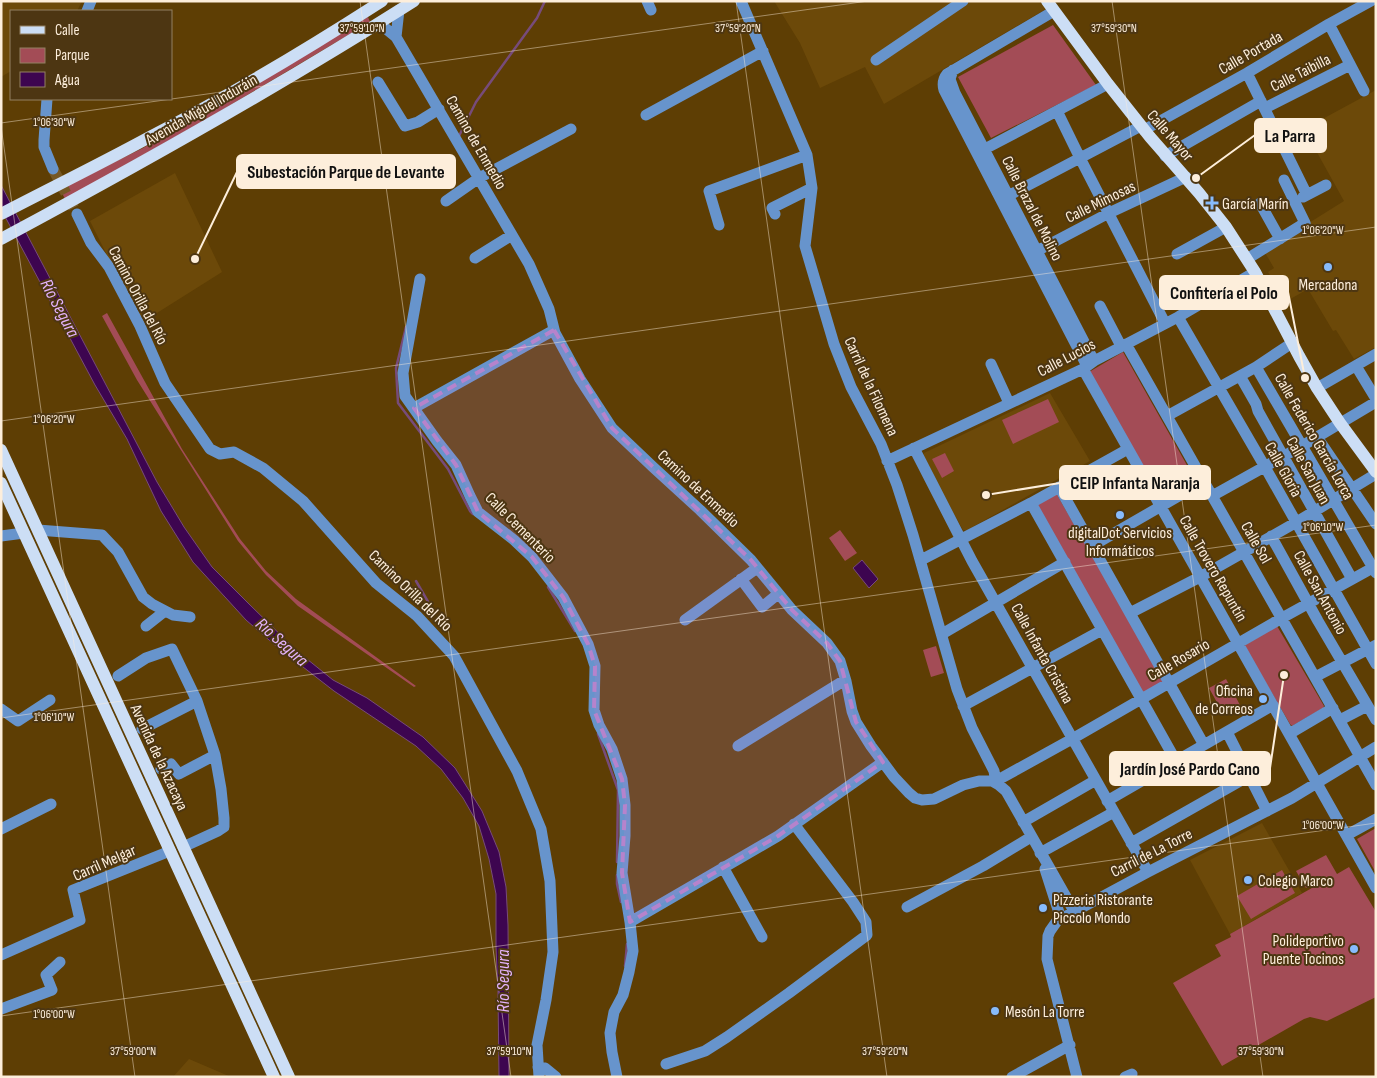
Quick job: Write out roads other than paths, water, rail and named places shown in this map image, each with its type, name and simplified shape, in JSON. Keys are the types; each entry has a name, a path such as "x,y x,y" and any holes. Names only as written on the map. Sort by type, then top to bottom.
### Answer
{"main road":[{"name":"Avenida Miguel Induráin","path":"1,214 198,111 367,6 382,1"},
{"name":"Avenida Miguel Induráin","path":"1,239 222,117 379,23 399,6 414,1"},
{"path":"367,6 379,23"},
{"name":"Calle Mayor","path":"1051,6 1108,84 1165,156 1186,177 1226,227 1255,272 1317,388 1376,473"},
{"name":"Avenida de la Azacaya","path":"1,450 289,1077"},
{"name":"Avenida de la Azacaya","path":"1,483 274,1077"}],"street":[{"name":"Carril de la Filomena","path":"741,1 807,155 812,188 805,246 834,344 851,387 881,444 897,485 963,706 994,771 996,782"},
{"path":"876,60 963,1"},
{"name":"Calle Portada","path":"1005,198 1247,73 1371,1"},
{"path":"396,37 399,6"},
{"name":"Calle Trovero Repuntín","path":"1051,6 953,70 945,77 943,82 944,90 980,151 1034,253 1128,449 1376,888"},
{"name":"Camino de Enmedio","path":"379,23 396,37 512,235 533,273 549,309 554,330 580,379 612,428 700,510 757,568 792,610 827,643 840,661 856,722 866,739 908,793 922,800 934,799 971,783 986,780 996,782"},
{"path":"1329,24 1364,91"},
{"path":"646,115 763,51"},
{"name":"Calle Taibilla","path":"1165,156 1263,105 1350,65"},
{"path":"1247,73 1307,195"},
{"path":"378,82 406,126 418,122 439,109"},
{"path":"980,151 1108,84"},
{"path":"47,100 44,147 53,169"},
{"path":"1057,111 1108,214 1166,323"},
{"path":"446,201 479,178 571,129"},
{"path":"719,225 709,191 807,155"},
{"name":"Calle Mimosas","path":"1034,253 1108,214 1186,177"},
{"path":"1247,259 1305,223 1284,180"},
{"path":"1294,202 1326,185"},
{"path":"775,214 772,208 812,188"},
{"path":"1260,203 1280,239"},
{"name":"Camino Orilla del Río","path":"77,214 91,243 108,267 140,326 165,383 210,449 220,454 234,452 263,468 303,501 376,583 416,616 454,656 513,763 541,828 550,881 553,952 537,1045 539,1072"},
{"path":"1177,254 1226,227"},
{"path":"475,258 512,235"},
{"name":"Calle Lucios","path":"887,461 1088,365 1178,317 1255,272"},
{"name":"Calle Cementerio","path":"420,279 403,373 405,396 456,465 478,512 514,540 532,557 563,597 588,644 595,666 594,710 612,749 622,779 625,805 622,873 630,922 632,951 623,995 614,1012 610,1033 617,1077"},
{"name":"Calle Sol","path":"1100,306 1167,416 1376,785"},
{"name":"Calle Gloria","path":"1178,317 1265,467 1295,523 1371,647 1376,664"},
{"path":"414,408 554,330"},
{"path":"1167,416 1256,367 1292,343"},
{"path":"1317,388 1376,354"},
{"path":"991,364 1009,404"},
{"path":"1212,496 1302,446 1376,401 1356,366"},
{"name":"Calle Federico García Lorca","path":"1256,367 1375,569"},
{"name":"Calle San Juan","path":"1240,376 1352,579"},
{"path":"1317,437 1376,524"},
{"name":"Calle Infanta Cristina","path":"914,448 996,603 1148,872"},
{"path":"920,560 1128,449"},
{"path":"1130,613 1295,523 1376,473"},
{"path":"1092,546 1203,482"},
{"path":"1059,487 1204,745"},
{"path":"1031,502 1176,761"},
{"path":"38,530 102,535 118,552 142,597 174,616 190,617"},
{"path":"1,536 24,533"},
{"name":"Calle San Antonio","path":"1271,536 1376,720"},
{"path":"942,634 1065,562"},
{"path":"685,620 757,568"},
{"name":"Calle Rosario","path":"996,782 1308,603 1375,569"},
{"path":"741,579 762,607 778,594"},
{"path":"146,626 165,611"},
{"path":"963,706 1102,630"},
{"path":"1315,677 1371,647"},
{"path":"118,676 146,658 172,649 197,701 215,755 224,827 184,847"},
{"path":"738,746 845,680"},
{"path":"1,709 18,721 50,700"},
{"path":"142,729 197,701"},
{"path":"1107,801 1273,705"},
{"path":"1340,720 1367,706"},
{"path":"1289,734 1333,708"},
{"path":"1227,732 1267,811"},
{"name":"Carril de La Torre","path":"1077,1077 1048,959 1048,936 1053,925 1074,911 1292,798 1376,747"},
{"path":"160,769 170,764 179,774 215,755"},
{"path":"630,922 778,836 883,762"},
{"path":"1131,843 1249,776"},
{"path":"1023,822 1096,780"},
{"path":"996,782 1006,791 1074,911"},
{"path":"1,829 51,804"},
{"path":"1040,853 1114,812"},
{"path":"1347,835 1376,819"},
{"path":"666,1064 705,1051 790,993 867,935 866,922 853,902 794,824"},
{"path":"907,907 983,866 1031,837"},
{"name":"Carril Melgar","path":"1,955 80,920 73,890 170,852"},
{"path":"1040,853 1061,918"},
{"path":"723,867 762,937"},
{"path":"1,1009 52,990 46,975 60,962"},
{"path":"1012,1077 1070,1045"},
{"path":"539,1072 545,1068 556,1077"}],"water":[{"name":"Río Segura","path":"1,185 157,482 184,527 212,567 297,651 333,680 367,698 423,737 455,768 482,811 499,852 506,887 509,1077 499,1077 496,894 489,859 479,826 463,798 441,769 416,746 334,691 276,646 246,620 193,562 161,511 127,439 95,385 1,209"},
{"path":"862,560 878,579 869,588 853,568"}],"waterway":[{"path":"459,136 476,102 537,18 545,1"},
{"path":"406,327 396,368 398,403 448,469 473,514"},
{"path":"416,581 434,612"},
{"path":"548,587 575,631"},
{"path":"598,734 618,790 617,862"},
{"path":"617,875 621,902"},
{"path":"625,966 627,944"}],"tunnel":[{"path":"53,169 77,214"}],"place":[{"name":"La Parra","path":"1196,178"},
{"name":"García Marín","path":"1212,203"},
{"name":"Subestación Parque de Levante","path":"195,259"},
{"name":"Mercadona","path":"1328,267"},
{"name":"Confitería el Polo","path":"1305,378"},
{"name":"CEIP Infanta Naranja","path":"986,495"},
{"name":"digitalDot Servicios Informáticos","path":"1120,515"},
{"name":"Jardín José Pardo Cano","path":"1284,675"},
{"name":"Oficina de Correos","path":"1263,699"},
{"name":"Colegio Marco","path":"1248,880"},
{"name":"Pizzeria Ristorante Piccolo Mondo","path":"1043,908"},
{"name":"Polideportivo Puente Tocinos","path":"1354,949"},
{"name":"Mesón La Torre","path":"995,1011"}]}
